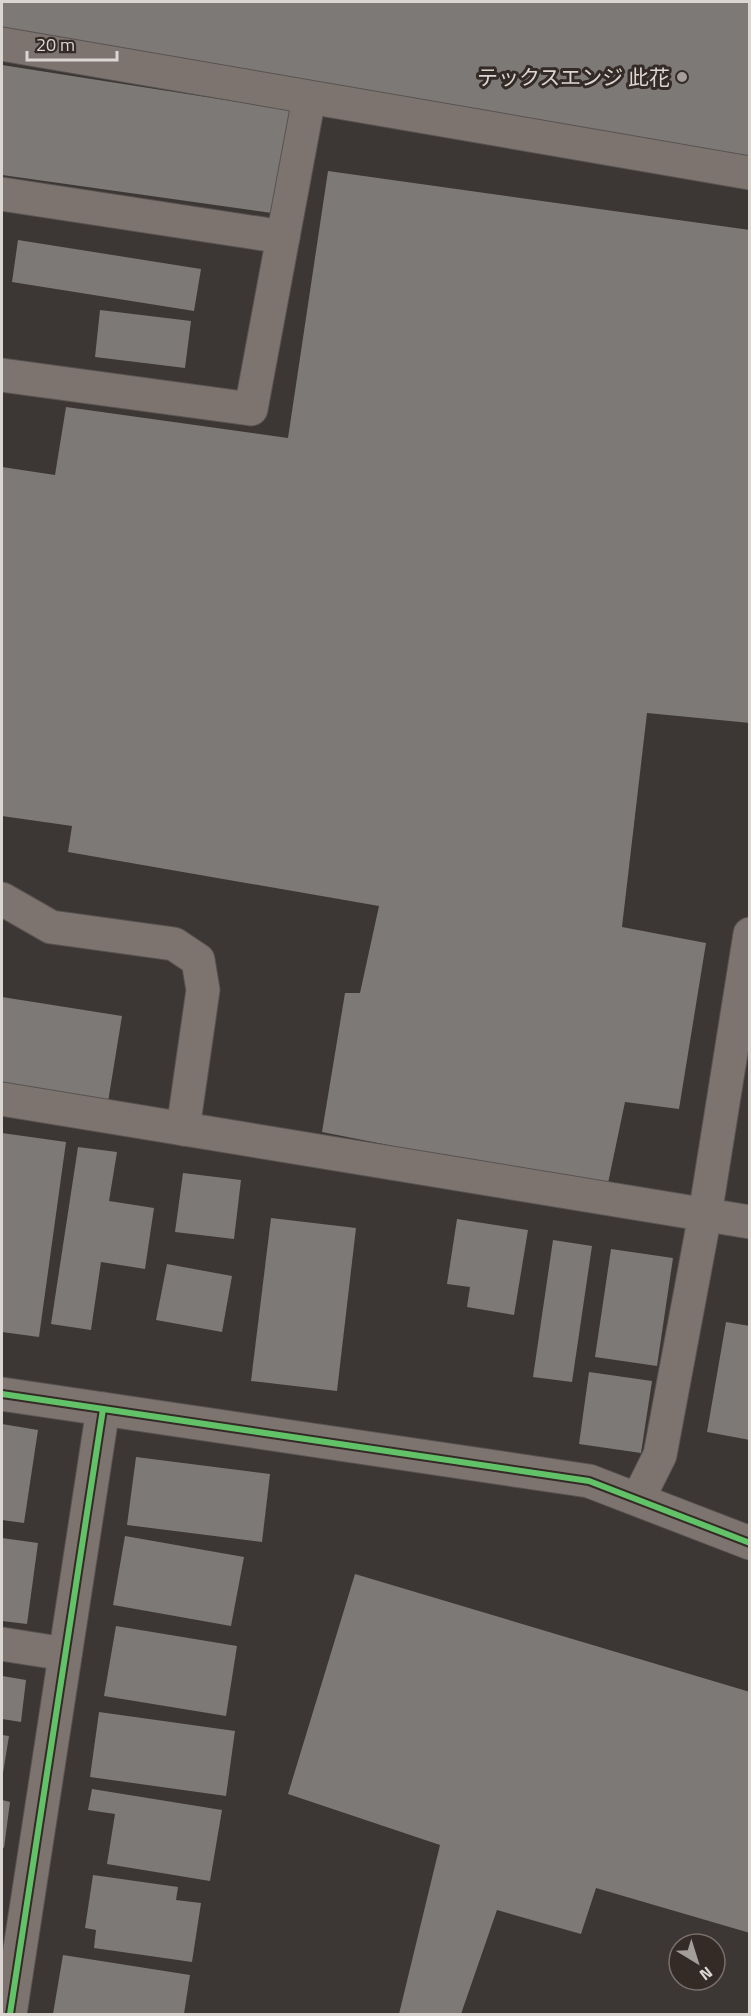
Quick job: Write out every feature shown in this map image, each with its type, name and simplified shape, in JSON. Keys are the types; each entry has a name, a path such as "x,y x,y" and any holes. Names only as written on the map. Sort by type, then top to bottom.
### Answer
{"street":[{"path":"2,44 750,173"},
{"path":"2,375 251,409 309,98"},
{"path":"2,195 283,237"},
{"path":"2,899 51,927 174,944 198,960 203,990 183,1129"},
{"path":"638,1499 660,1455 705,1215 750,934"},
{"path":"2,1099 750,1222"},
{"path":"2,1394 589,1481 750,1543"},
{"path":"10,2014 102,1409"},
{"path":"2,1644 65,1654"}],"building":[{"path":"2,2 750,2 750,163 2,38"},
{"path":"2,65 290,110 272,213 2,175"},
{"path":"328,171 750,230 750,723 647,713 622,927 706,943 679,1109 625,1102 607,1188 322,1132 345,993 360,993 379,906 68,852 72,826 2,816 2,467 55,475 66,407 288,438"},
{"path":"18,240 201,269 194,311 12,282"},
{"path":"100,310 191,321 185,368 95,357"},
{"path":"2,997 122,1016 108,1102 2,1085"},
{"path":"2,1133 66,1142 39,1337 2,1332"},
{"path":"78,1147 117,1152 109,1201 154,1208 145,1269 101,1262 91,1330 51,1324"},
{"path":"183,1173 241,1180 234,1239 175,1232"},
{"path":"271,1218 356,1228 337,1391 251,1381"},
{"path":"457,1219 528,1230 514,1315 467,1307 470,1287 447,1284"},
{"path":"553,1240 592,1246 572,1382 533,1377"},
{"path":"611,1249 673,1258 657,1366 595,1357"},
{"path":"167,1264 232,1276 222,1332 156,1320"},
{"path":"726,1322 750,1326 750,1440 707,1432"},
{"path":"589,1372 652,1381 641,1453 579,1444"},
{"path":"2,1424 38,1430 24,1523 2,1520"},
{"path":"136,1457 270,1474 262,1542 127,1525"},
{"path":"125,1536 244,1557 231,1626 113,1605"},
{"path":"2,1538 38,1543 27,1624 2,1621"},
{"path":"355,1574 750,1692 750,1933 596,1888 581,1934 497,1910 461,2014 399,2014 440,1845 288,1794"},
{"path":"116,1626 237,1646 226,1716 104,1696"},
{"path":"2,1676 26,1680 21,1722 2,1719"},
{"path":"99,1712 235,1731 226,1796 90,1777"},
{"path":"2,1735 9,1736 3,1773 2,1773"},
{"path":"92,1789 222,1810 210,1881 107,1864 115,1814 88,1810"},
{"path":"2,1800 10,1802 4,1848 2,1847"},
{"path":"93,1875 178,1887 176,1900 201,1903 192,1962 94,1948 96,1930 85,1928"},
{"path":"63,1955 190,1975 184,2014 53,2014"}],"cycle path":[{"path":"2,1394 589,1481 750,1543"},
{"path":"10,2014 103,1409"}],"place":[{"name":"テックスエンジ 此花","path":"682,77"}]}
